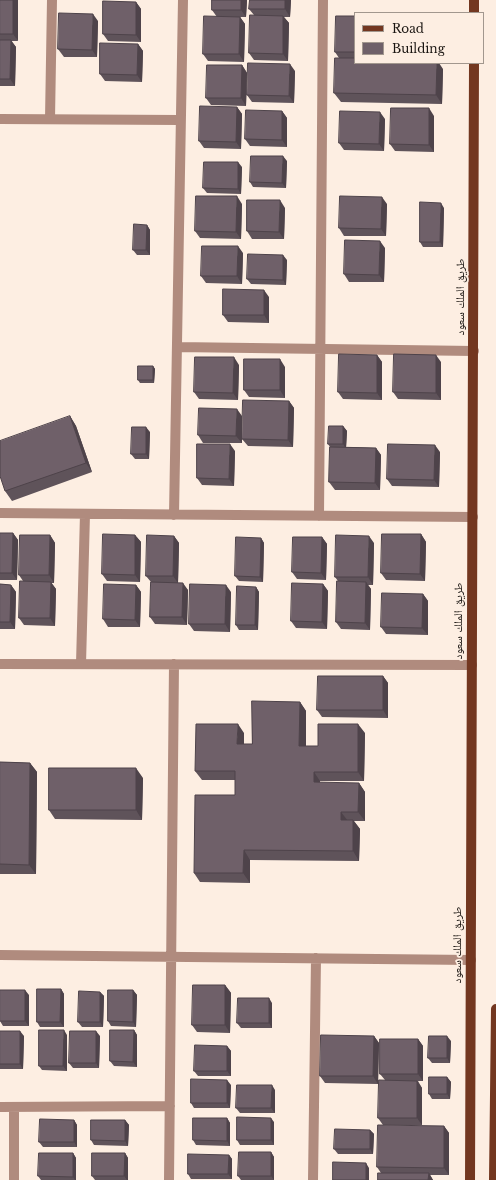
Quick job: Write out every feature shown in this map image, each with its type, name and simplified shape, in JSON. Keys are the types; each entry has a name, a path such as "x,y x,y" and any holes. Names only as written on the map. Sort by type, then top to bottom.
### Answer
{"main road":[{"path":"474,0 474,12"},
{"name":"طريق الملك سعود","path":"470,1180 474,64"},
{"path":"494,1180 496,1009"}],"street":[{"path":"50,119 52,0"},
{"path":"174,515 183,0"},
{"path":"319,516 323,0"},
{"path":"0,119 180,120"},
{"path":"177,347 474,351"},
{"path":"0,513 473,517"},
{"path":"81,664 85,514"},
{"path":"0,664 472,665"},
{"path":"169,1180 174,664"},
{"path":"0,955 471,960"},
{"path":"313,1180 316,958"},
{"path":"0,1107 170,1106"},
{"path":"14,1107 14,1180"}],"building":[{"path":"0,0 13,0 13,34 0,34"},
{"path":"212,0 241,0 241,10 212,10"},
{"path":"250,0 285,0 285,9 249,9"},
{"path":"103,1 136,2 136,35 103,34"},
{"path":"59,13 93,14 92,50 58,49"},
{"path":"250,15 283,16 283,54 249,53"},
{"path":"204,16 240,17 239,54 203,54"},
{"path":"336,16 354,16 354,52 335,52"},
{"path":"0,40 11,40 10,79 0,79"},
{"path":"100,43 138,44 137,75 100,74"},
{"path":"335,58 354,58 354,64 437,64 436,95 334,93"},
{"path":"248,63 290,64 289,96 247,95"},
{"path":"207,65 242,65 241,98 206,98"},
{"path":"200,106 237,107 236,142 199,141"},
{"path":"391,108 429,108 429,145 390,144"},
{"path":"246,110 282,111 282,140 245,139"},
{"path":"340,111 380,112 379,144 339,143"},
{"path":"251,156 283,156 282,183 250,182"},
{"path":"204,162 238,162 238,189 203,188"},
{"path":"196,196 237,196 236,232 195,231"},
{"path":"340,196 382,197 381,229 339,228"},
{"path":"247,200 280,200 279,232 247,231"},
{"path":"420,202 441,203 440,242 420,242"},
{"path":"134,224 147,225 146,250 133,250"},
{"path":"345,240 380,241 379,275 344,274"},
{"path":"202,246 238,246 237,276 201,276"},
{"path":"248,254 283,255 283,280 247,279"},
{"path":"223,289 264,290 264,315 223,315"},
{"path":"339,354 377,355 377,393 338,392"},
{"path":"394,354 436,355 436,393 393,392"},
{"path":"195,357 234,357 233,393 194,392"},
{"path":"244,359 280,359 280,390 244,390"},
{"path":"138,366 153,366 153,380 138,380"},
{"path":"243,400 289,401 288,440 242,439"},
{"path":"199,408 237,409 236,436 198,435"},
{"path":"70,416 86,463 5,491 0,476 0,441"},
{"path":"329,426 343,426 343,444 328,444"},
{"path":"132,427 146,427 146,454 131,454"},
{"path":"197,444 230,444 229,479 197,478"},
{"path":"388,444 435,445 434,480 387,479"},
{"path":"330,447 376,448 375,483 329,482"},
{"path":"0,533 13,533 12,573 0,573"},
{"path":"103,534 135,535 135,575 102,574"},
{"path":"382,534 421,534 420,574 381,573"},
{"path":"20,535 50,535 49,575 19,575"},
{"path":"147,535 174,536 173,576 146,576"},
{"path":"336,535 369,536 368,577 335,577"},
{"path":"236,537 261,538 260,577 235,576"},
{"path":"293,537 322,537 321,573 292,572"},
{"path":"20,581 51,582 50,618 19,618"},
{"path":"337,581 366,582 365,623 336,622"},
{"path":"151,582 183,583 182,617 150,617"},
{"path":"292,583 323,584 322,622 291,621"},
{"path":"0,584 11,585 10,622 0,622"},
{"path":"104,584 136,585 135,620 103,619"},
{"path":"190,584 226,585 225,624 189,624"},
{"path":"237,586 256,587 255,625 236,625"},
{"path":"382,593 423,594 422,628 381,627"},
{"path":"318,676 383,676 383,710 317,710"},
{"path":"252,701 300,702 299,746 318,746 318,724 358,724 358,772 314,772 314,782 359,783 358,812 341,812 341,820 353,820 353,851 244,850 243,873 194,873 195,795 235,795 235,771 195,771 196,724 238,724 237,744 252,744"},
{"path":"0,762 30,763 29,865 0,864"},
{"path":"49,768 136,768 136,810 49,810"},
{"path":"193,985 225,985 225,1025 192,1025"},
{"path":"37,989 61,989 60,1022 37,1022"},
{"path":"0,990 25,990 25,1021 0,1021"},
{"path":"108,990 133,990 133,1022 108,1021"},
{"path":"79,991 100,992 100,1022 78,1022"},
{"path":"238,998 269,998 269,1023 237,1023"},
{"path":"39,1030 64,1030 63,1066 39,1066"},
{"path":"110,1030 134,1030 133,1062 110,1061"},
{"path":"0,1031 20,1031 20,1064 0,1064"},
{"path":"70,1031 96,1031 96,1063 69,1063"},
{"path":"321,1035 374,1036 373,1076 320,1076"},
{"path":"429,1036 447,1036 447,1058 428,1058"},
{"path":"380,1039 418,1039 418,1074 380,1074"},
{"path":"195,1045 227,1046 227,1071 194,1071"},
{"path":"429,1077 447,1077 447,1094 429,1094"},
{"path":"191,1079 227,1080 227,1103 191,1103"},
{"path":"379,1080 417,1081 417,1118 378,1118"},
{"path":"237,1085 272,1085 271,1108 236,1108"},
{"path":"237,1117 271,1118 271,1140 237,1140"},
{"path":"193,1118 227,1118 227,1141 193,1140"},
{"path":"40,1119 74,1120 74,1142 39,1142"},
{"path":"91,1120 125,1120 125,1141 91,1140"},
{"path":"378,1125 444,1126 444,1168 377,1167"},
{"path":"335,1129 370,1130 370,1149 334,1149"},
{"path":"239,1152 271,1152 271,1176 238,1176"},
{"path":"39,1153 73,1153 73,1177 38,1176"},
{"path":"92,1153 125,1153 124,1176 92,1176"},
{"path":"188,1154 229,1155 228,1174 188,1174"},
{"path":"333,1162 366,1163 366,1180 333,1180"},
{"path":"378,1173 429,1173 428,1180 378,1180"}]}
